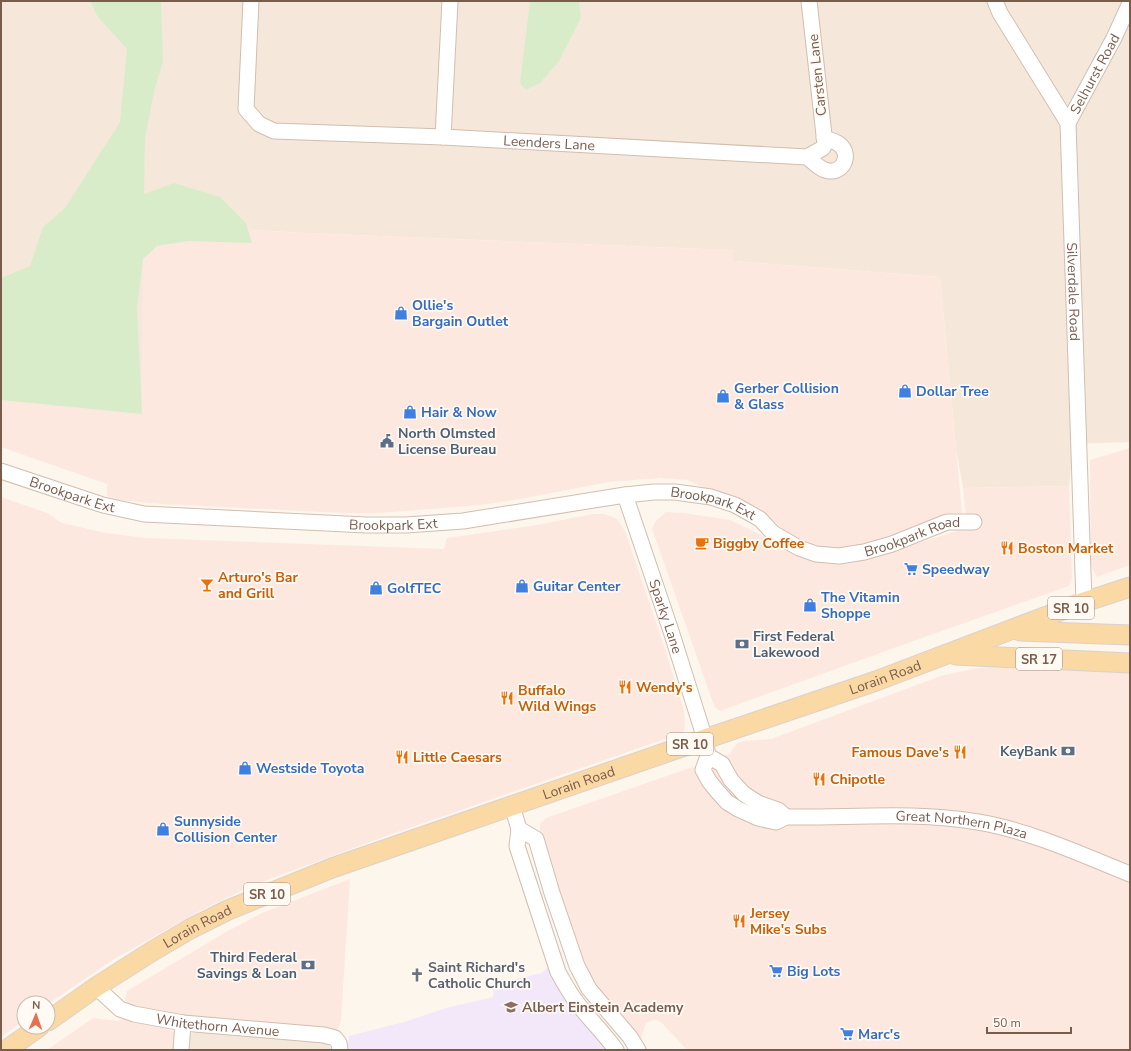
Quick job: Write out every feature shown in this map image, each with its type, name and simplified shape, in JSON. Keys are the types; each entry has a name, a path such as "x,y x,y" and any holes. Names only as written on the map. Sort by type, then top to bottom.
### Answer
{"main road":[{"name":"Lorain Road","path":"56,1015 96,987 151,952 228,910 332,868 512,806 706,747 1084,602 1130,587"},
{"name":"SR 17","path":"1012,630 1130,635"},
{"name":"SR 17","path":"948,654 1130,663"},
{"path":"6,1050 28,1035"}],"street":[{"name":"Leenders Lane","path":"251,1 246,109 259,124 274,131 444,137 807,157"},
{"path":"444,137 450,1"},
{"name":"Carsten Lane","path":"809,1 823,143"},
{"path":"995,1 1000,13 1068,122"},
{"name":"Selhurst Road","path":"1068,122 1114,38 1130,3"},
{"name":"Silverdale Road","path":"1068,122 1084,602"},
{"path":"834,141 844,150 846,160 839,170 833,172 825,170 807,157 823,143 834,141"},
{"name":"Brookpark Ext","path":"1,471 103,505 144,514 366,525 406,525 463,521 625,495 654,492 675,492 711,497 735,505 756,517 777,536 799,548 816,554 838,556 852,554"},
{"name":"Sparky Lane","path":"625,495 667,617 706,747"},
{"name":"Brookpark Road","path":"852,554 892,544 947,522 974,522"},
{"name":"Great Northern Plaza","path":"706,747 703,770 713,786 732,806 758,818 776,822 786,817 899,816 945,818 979,822 1027,834 1130,874"},
{"path":"512,806 519,829 517,846 558,972 567,989 616,1050"},
{"path":"519,829 536,839 552,893 577,966 589,989 630,1037 638,1050"},
{"name":"Whitethorn Avenue","path":"96,987 120,1009 134,1014 183,1023 324,1035 335,1038 339,1043 340,1050"},
{"path":"181,1050 183,1023"}],"shaded area":[{"path":"1,1 1130,1 1130,442 1073,444 1069,486 963,488 956,449 940,277 733,261 733,249 305,233 144,224 142,414 1,400"},
{"path":"143,224 305,233 733,249 733,261 940,277 962,513 853,547 826,548 790,536 762,510 726,495 706,489 688,480 661,478 609,482 515,500 480,505 379,513 343,513 163,504 118,500 107,496 107,484 1,447 1,400 142,413"},
{"path":"1130,448 1130,565 1097,577 1091,565 1090,460"},
{"path":"1069,486 1072,577 1069,586 720,711 715,707 712,700 652,529 655,522 666,512 683,513 730,520 817,562 869,558 967,528 963,488"},
{"path":"1,497 47,513 62,523 106,533 146,538 444,549 447,538 537,525 593,514 604,514 617,519 625,531 666,652 684,711 685,727 682,733 392,834 253,885 202,910 114,959 56,999 56,995 16,995 16,1027 1,1037"},
{"path":"1009,664 1130,672 1130,1050 687,1050 662,1023 657,1020 646,1023 640,1041 592,982 540,835 540,824 546,818 730,754 738,743 744,741 771,739 941,676 972,669"},
{"path":"350,879 341,1021 337,1031 270,1027 139,1010 129,1005 125,1000 127,991 226,932 262,913"},
{"name":"Albert Einstein Academy","path":"550,965 608,1050 347,1050 349,1036 404,1022 446,1008 493,997 494,984 542,973"},
{"path":"123,1017 160,1025 176,1033 178,1050 47,1050 93,1018 119,1021"},
{"path":"200,1030 303,1039 327,1043 333,1050 188,1050 188,1041 191,1034"}],"green space":[{"path":"90,1 161,1 163,62 154,91 145,139 144,194 174,183 220,197 246,223 252,243 188,241 157,246 143,259 137,308 142,414 1,400 1,278 30,266 43,227 65,208 120,122 127,49 98,17"},
{"path":"530,1 579,1 581,18 559,61 540,83 526,90 520,83"}],"place":[{"name":"Ollie's Bargain Outlet","path":"401,313"},
{"name":"Dollar Tree","path":"905,391"},
{"name":"Gerber Collision & Glass","path":"723,396"},
{"name":"Hair & Now","path":"410,412"},
{"name":"North Olmsted License Bureau","path":"387,441"},
{"name":"Biggby Coffee","path":"702,543"},
{"name":"Boston Market","path":"1007,548"},
{"name":"Speedway","path":"911,569"},
{"name":"Arturo's Bar and Grill","path":"207,585"},
{"name":"Guitar Center","path":"522,586"},
{"name":"GolfTEC","path":"376,588"},
{"name":"The Vitamin Shoppe","path":"810,605"},
{"name":"First Federal Lakewood","path":"742,644"},
{"name":"Wendy's","path":"625,687"},
{"name":"Buffalo Wild Wings","path":"507,698"},
{"name":"KeyBank","path":"1068,751"},
{"name":"Famous Dave's","path":"960,752"},
{"name":"Little Caesars","path":"402,757"},
{"name":"Westside Toyota","path":"245,768"},
{"name":"Chipotle","path":"819,779"},
{"name":"Sunnyside Collision Center","path":"163,829"},
{"name":"Jersey Mike's Subs","path":"739,921"},
{"name":"Third Federal Savings & Loan","path":"308,965"},
{"name":"Big Lots","path":"776,971"},
{"name":"Saint Richard's Catholic Church","path":"417,975"},
{"name":"Albert Einstein Academy","path":"511,1007"},
{"name":"Marc's","path":"847,1034"}]}
